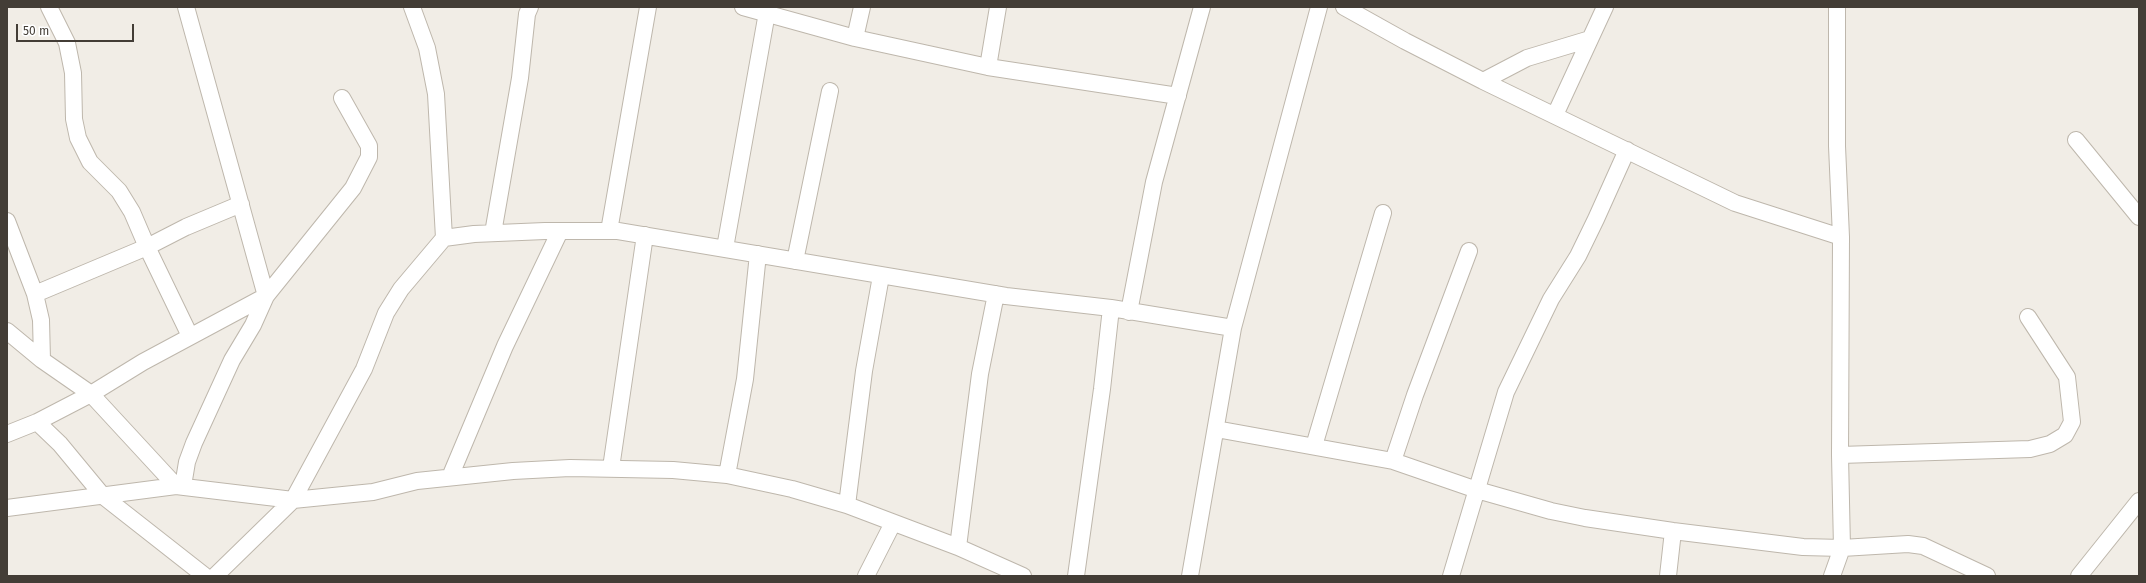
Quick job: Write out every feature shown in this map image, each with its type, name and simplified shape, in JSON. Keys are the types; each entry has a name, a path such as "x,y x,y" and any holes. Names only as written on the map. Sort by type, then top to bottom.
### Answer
{"street":[{"path":"49,7 67,43 73,73 74,119 78,138 90,162 119,191 132,212 147,247 190,336"},
{"path":"186,7 266,296"},
{"path":"215,576 293,500 364,369 386,314 401,289 444,238 436,94 427,48 412,7"},
{"path":"609,231 648,7"},
{"path":"743,7 767,11 855,38 988,67 1178,96"},
{"path":"855,38 862,7"},
{"path":"988,67 998,7"},
{"path":"1129,312 1154,182 1202,7"},
{"path":"1190,576 1233,328 1319,7"},
{"path":"1344,7 1405,41 1483,81 1735,203 1841,237"},
{"path":"1555,115 1605,7"},
{"path":"1832,576 1842,548 1840,455 1841,237 1837,146 1837,7"},
{"path":"493,233 520,78 527,9"},
{"path":"725,248 767,11"},
{"path":"1483,81 1527,58 1590,39"},
{"path":"795,261 830,92"},
{"path":"179,486 194,443 232,360 253,325 266,296 353,188 369,157 369,146 342,98"},
{"path":"2076,140 2139,217"},
{"path":"1451,576 1506,392 1551,299 1578,256 1596,220 1627,150"},
{"path":"35,294 147,247 186,227 241,204"},
{"path":"1314,446 1383,213"},
{"path":"7,221 35,294 41,320 42,360"},
{"path":"444,238 493,233 560,231 609,231 645,235 881,276 996,294 1111,308 1233,328"},
{"path":"450,477 498,360 560,231"},
{"path":"611,468 645,235"},
{"path":"1393,461 1415,395 1470,251"},
{"path":"727,475 745,379 758,254"},
{"path":"847,505 864,371 881,276"},
{"path":"958,547 980,374 996,294"},
{"path":"7,434 37,422 91,394 190,336 266,296"},
{"path":"1076,576 1102,389 1111,308"},
{"path":"1840,455 2030,449 2050,444 2065,435 2072,422 2067,377 2028,316"},
{"path":"7,331 42,360 91,394 179,486"},
{"path":"37,422 60,444 103,496 206,576"},
{"path":"1216,429 1393,461 1477,490 1551,511 1673,531 1803,547 1842,548 1908,544 1923,546 1987,576"},
{"path":"7,508 179,486 293,500 373,492 418,481 450,477 570,468 673,470 727,475 792,489 847,505 958,547 1002,572 1023,576"},
{"path":"2079,576 2139,501"},
{"path":"866,576 893,523"},
{"path":"1668,576 1673,531"}]}
